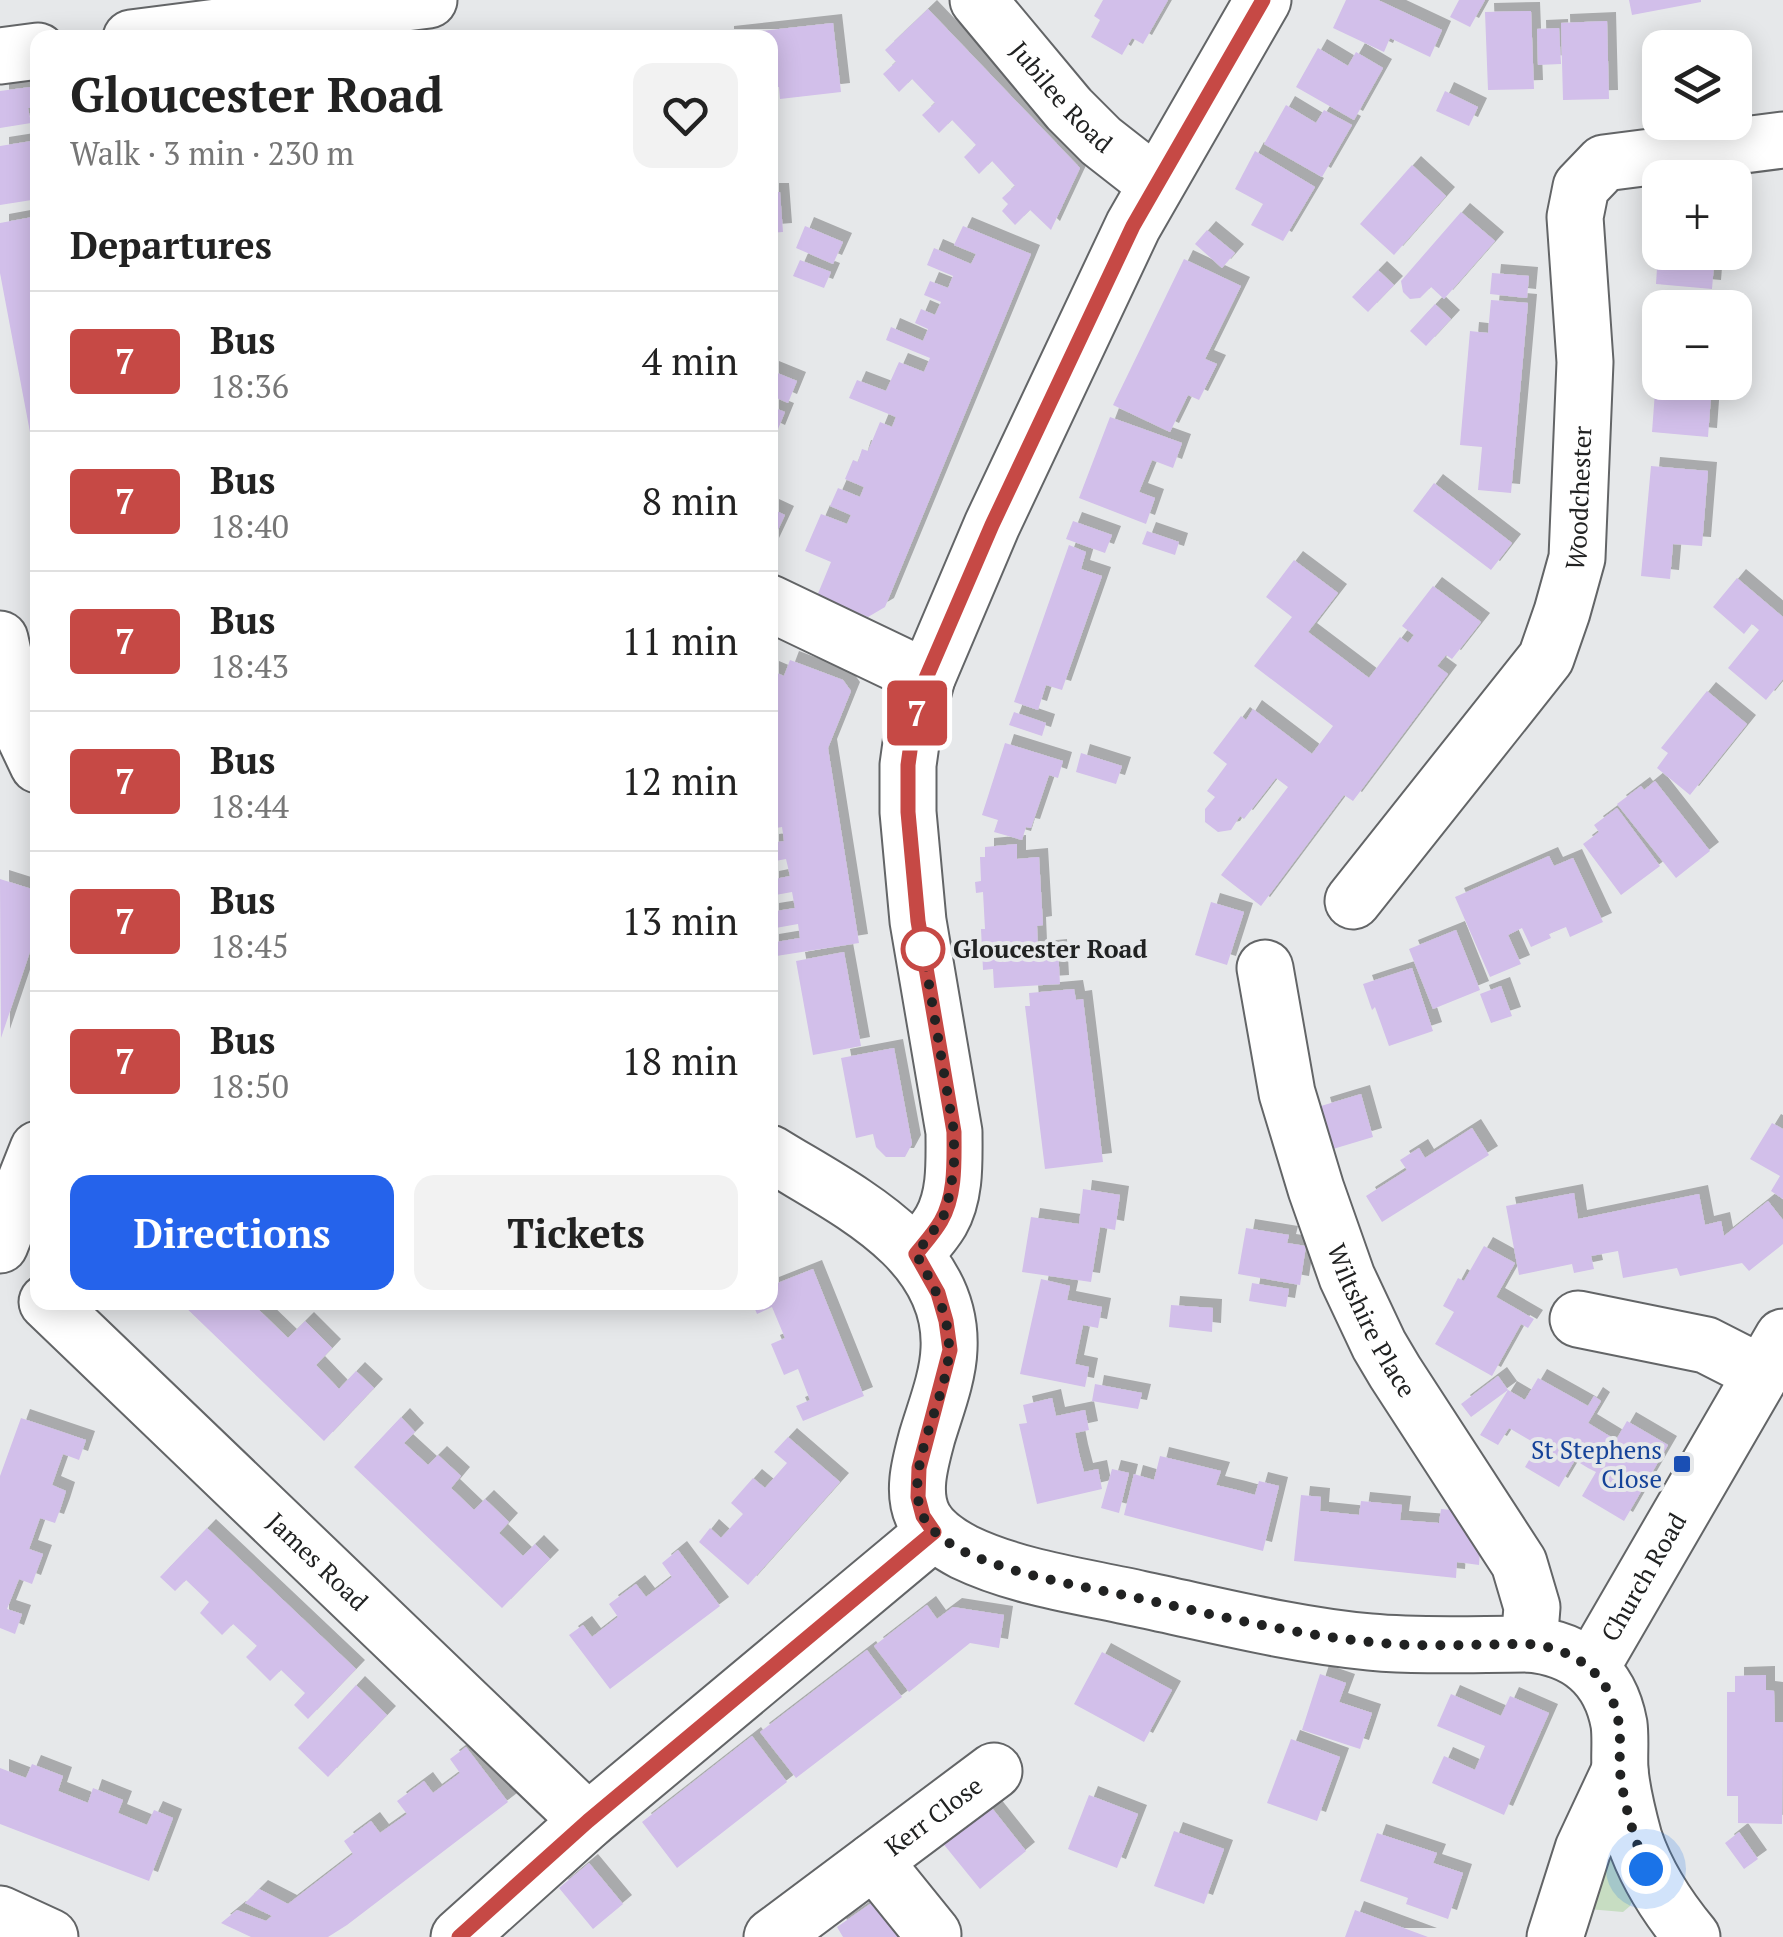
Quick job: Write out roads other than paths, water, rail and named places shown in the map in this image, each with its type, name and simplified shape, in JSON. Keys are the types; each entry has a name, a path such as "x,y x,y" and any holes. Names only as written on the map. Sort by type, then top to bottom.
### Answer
{"street":[{"path":"195,30 429,0"},
{"name":"Jubilee Road","path":"978,0 1101,142 1156,184"},
{"path":"916,1254 943,1218 954,1166 954,1132 918,921 908,812 908,765 926,678 992,525 1133,226 1262,0"},
{"path":"0,56 30,52"},
{"name":"Woodchester","path":"1352,901 1546,658 1562,612 1577,558 1585,362 1575,217 1581,186 1604,163 1759,142"},
{"path":"778,608 926,678"},
{"path":"0,631 30,628"},
{"path":"0,640 19,725 30,748"},
{"name":"Wiltshire Place","path":"1265,968 1288,1093 1347,1277 1379,1345 1519,1563 1532,1607 1529,1644"},
{"path":"778,1159 875,1218 916,1254 938,1293 950,1350 919,1468 918,1497 923,1516 934,1532 966,1553 1047,1578 1252,1622 1369,1642 1549,1646 1591,1668"},
{"path":"0,1245 30,1169"},
{"path":"0,1258 30,1286"},
{"name":"James Road","path":"54,1310 588,1821"},
{"path":"1578,1319 1772,1355"},
{"name":"Church Road","path":"1692,1937 1646,1869 1631,1824 1620,1770 1619,1725 1613,1703 1607,1686 1591,1668 1772,1355"},
{"path":"492,1927 588,1821 934,1532"},
{"path":"1556,1937 1584,1849 1620,1770"},
{"name":"Kerr Close","path":"772,1937 994,1771"},
{"name":"Kerr Close","path":"874,1861 933,1934"},
{"path":"0,1914 50,1937"}],"place":[{"name":"Gloucester Road","path":"923,949"},
{"name":"St Stephens Close","path":"1682,1464"}]}
